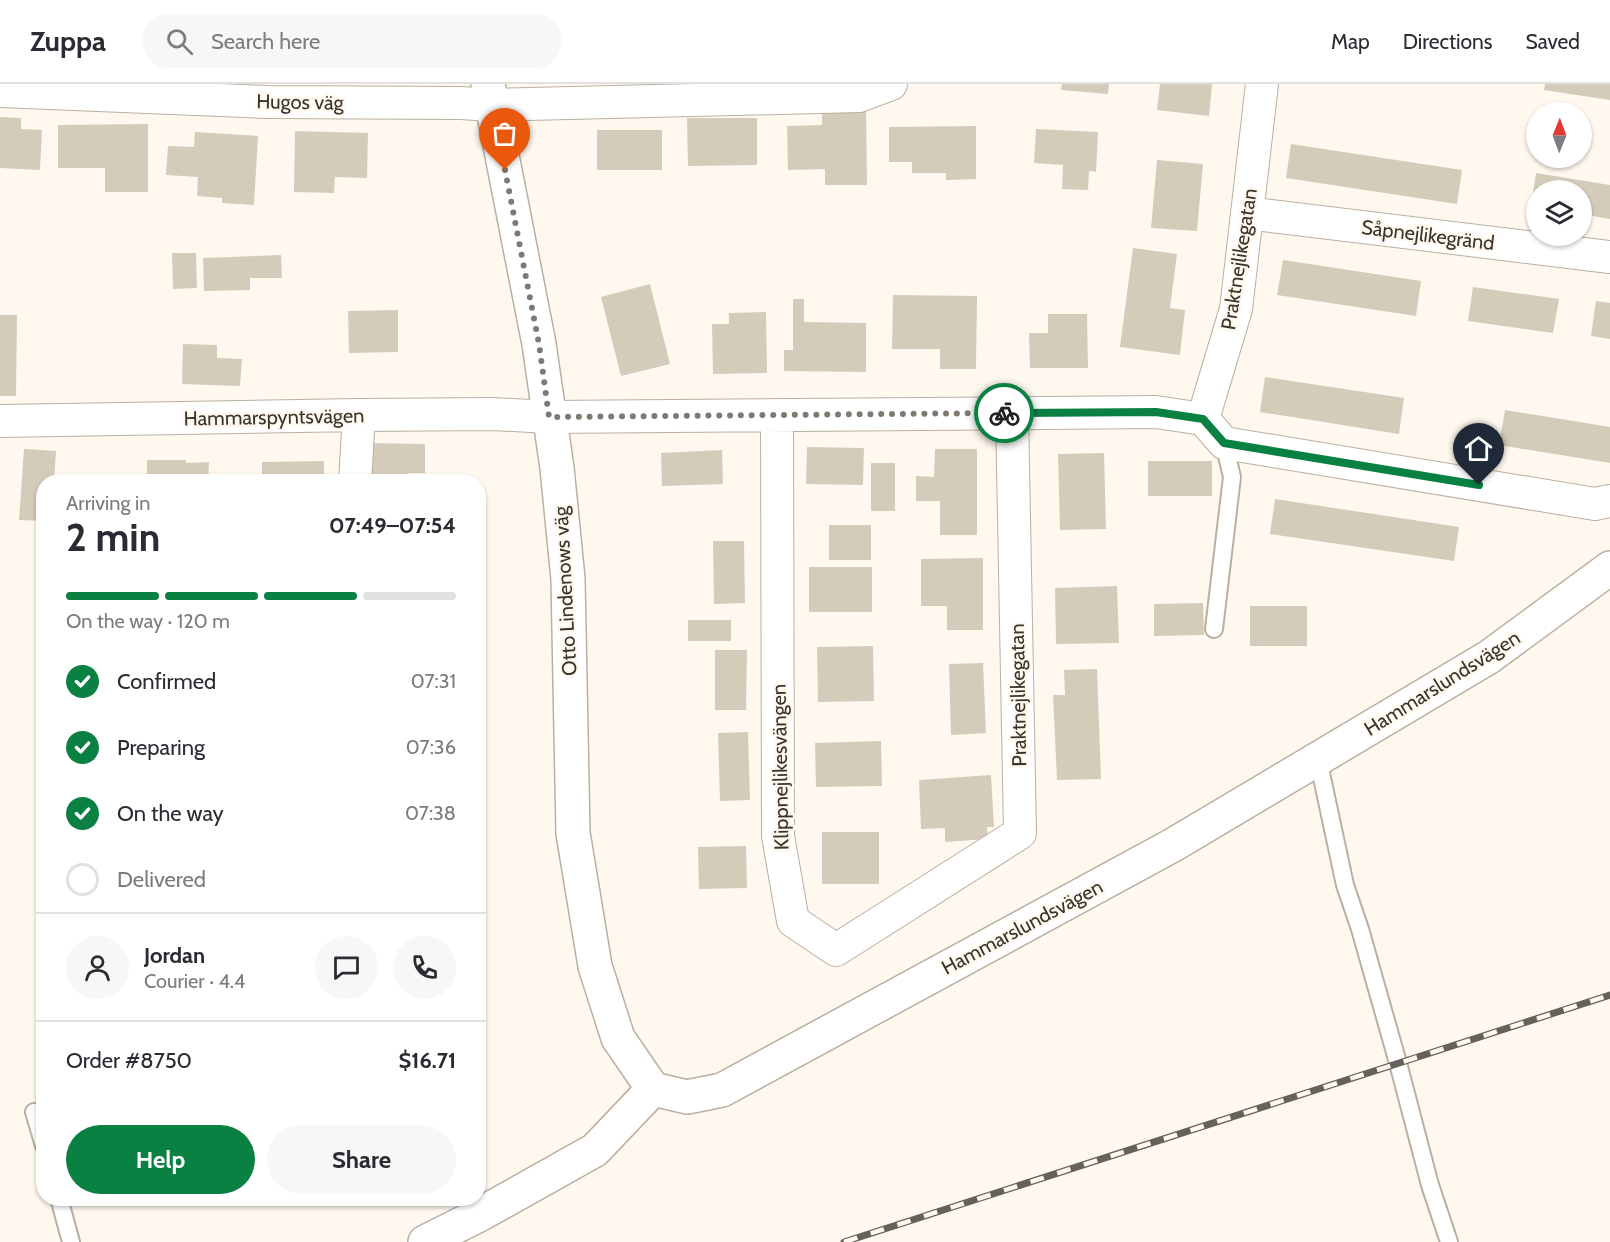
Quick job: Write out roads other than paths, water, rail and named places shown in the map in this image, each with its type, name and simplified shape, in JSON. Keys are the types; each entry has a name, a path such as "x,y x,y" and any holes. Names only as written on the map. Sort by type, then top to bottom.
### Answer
{"street":[{"name":"Hugos väg","path":"0,91 265,93 461,104 490,94 859,96 891,84"},
{"name":"Praktnejlikegatan","path":"1203,419 1236,309 1262,84"},
{"name":"Otto Lindenows väg","path":"490,94 539,344 557,468 568,579 573,833 596,966 618,1038 653,1089"},
{"name":"Såpnejlikegränd","path":"1247,213 1610,257"},
{"path":"549,417 1156,412 1203,419 1224,443 1595,504 1610,501"},
{"name":"Praktnejlikegatan","path":"1012,413 1020,833"},
{"name":"Hammarspyntsvägen","path":"0,422 359,415 492,414 549,417"},
{"path":"355,474 359,415"},
{"name":"Klippnejlikesvängen","path":"777,415 778,836 794,921 836,950 1020,833"},
{"name":"Hammarslundsvägen","path":"653,1089 687,1097 722,1090 1173,846 1489,657 1610,568"},
{"path":"425,1242 479,1215 595,1150 653,1089"}],"lane":[{"path":"1214,629 1232,477 1224,443"},
{"path":"1318,759 1345,885 1392,1041 1430,1185 1449,1242"},
{"path":"34,1112 36,1119"},
{"path":"61,1206 71,1242"}],"railway":[{"path":"844,1242 1610,995"}]}
